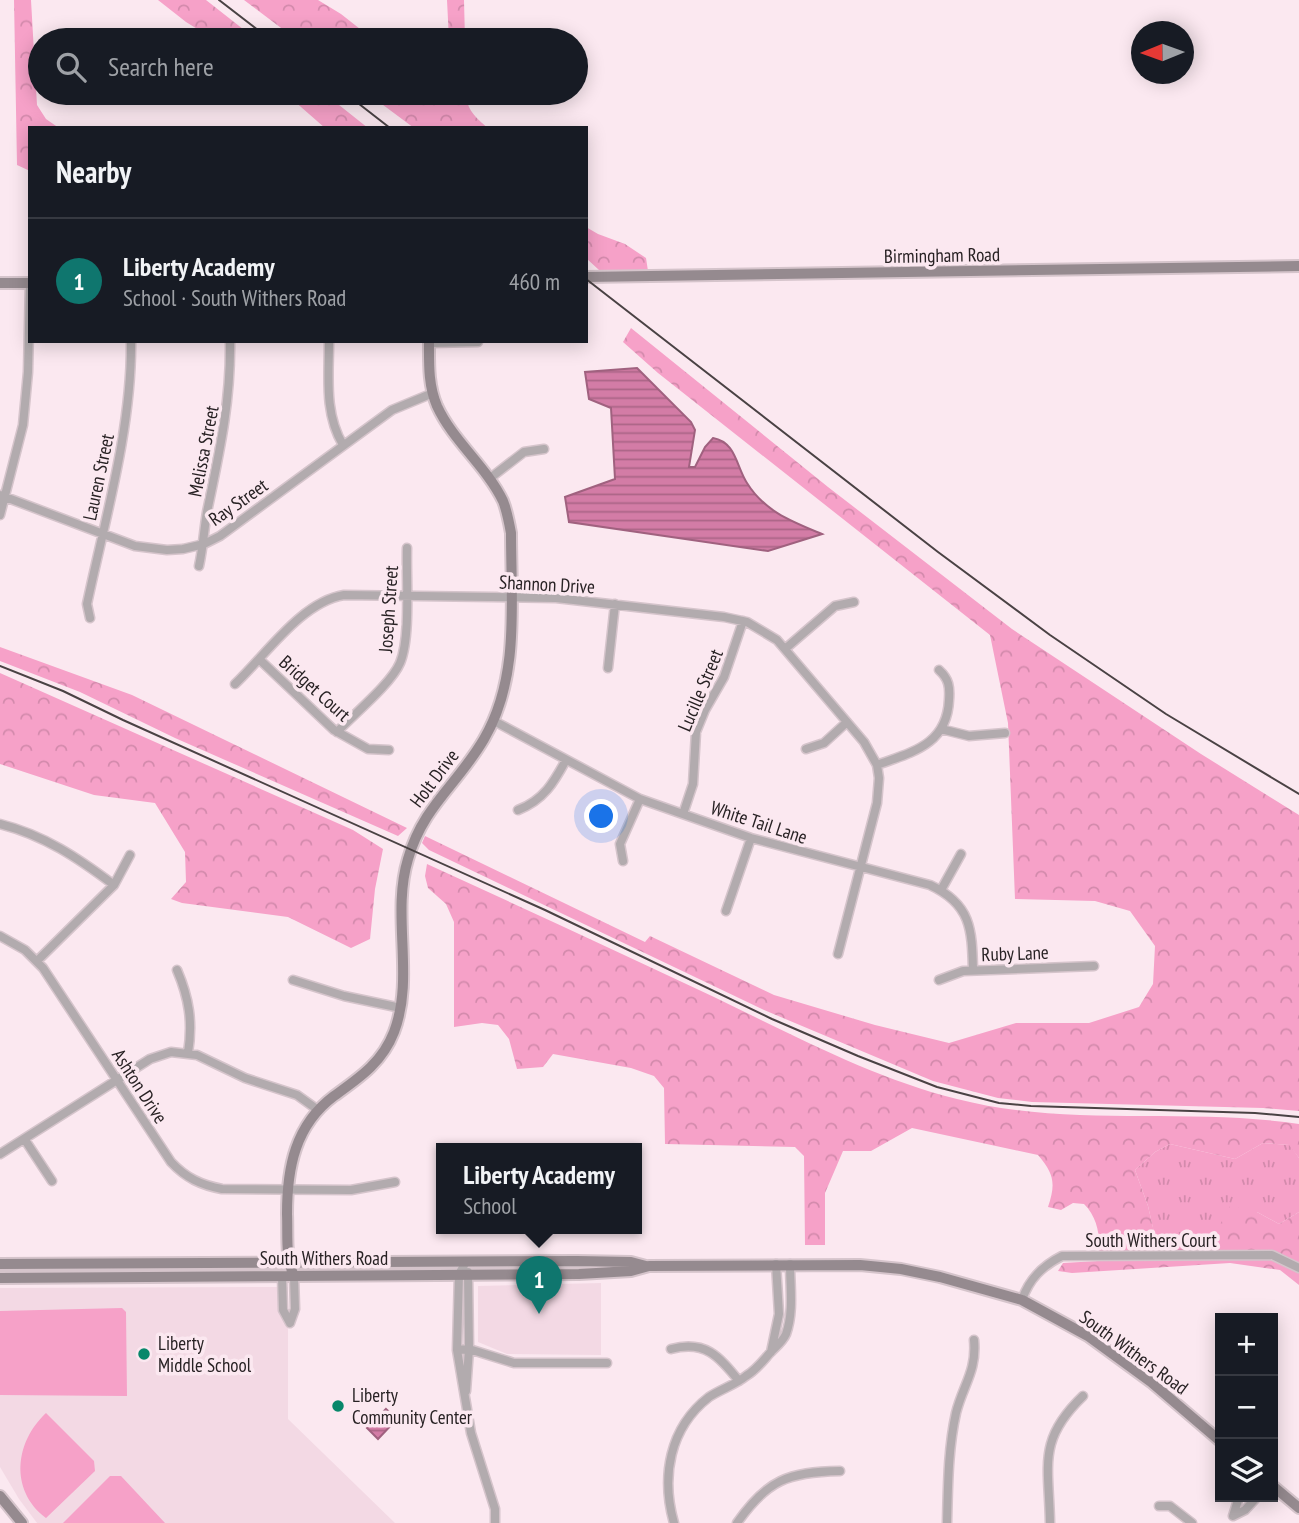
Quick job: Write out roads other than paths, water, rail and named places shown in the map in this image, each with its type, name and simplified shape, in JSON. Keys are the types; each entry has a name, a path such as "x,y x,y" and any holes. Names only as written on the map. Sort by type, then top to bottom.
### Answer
{"street":[{"name":"Birmingham Road","path":"588,277 1299,267"},
{"path":"0,283 28,283"},
{"path":"0,515 3,496 18,452 27,398 28,343"},
{"name":"Lauren Street","path":"90,618 87,604 126,418 132,375 131,343"},
{"name":"Melissa Street","path":"199,566 228,404 231,382 230,343"},
{"path":"329,343 330,414 334,430 343,444"},
{"name":"Holt Drive","path":"288,1276 287,1188 296,1146 318,1110 359,1079 380,1058 393,1034 401,1008 403,888 407,861 420,826 429,811 472,758 494,721 508,673 511,533 508,515 503,501 489,479 442,415 433,393 429,343"},
{"name":"Ray Street","path":"3,496 135,547 167,550 204,544 220,536 392,410 433,393"},
{"path":"489,479 524,452 544,449"},
{"name":"Joseph Street","path":"337,732 389,679 401,661 405,637 407,548"},
{"name":"Shannon Drive","path":"235,684 260,660 280,635 303,615 331,598 355,594 556,597 615,604 743,621 768,633 785,649 864,742 877,765"},
{"path":"785,649 835,606 854,602"},
{"path":"608,668 615,604"},
{"name":"Lucille Street","path":"683,814 692,784 696,732 724,677 743,621"},
{"name":"Bridget Court","path":"260,660 337,732 368,749 389,750"},
{"path":"838,954 877,803 877,765 920,749 942,729 948,716 950,686 946,676 939,670"},
{"name":"White Tail Lane","path":"494,721 640,799 751,838 941,890"},
{"path":"806,749 824,743 847,722"},
{"path":"942,729 970,736 1005,733"},
{"path":"518,810 531,805 547,792 566,760"},
{"path":"622,861 621,844 640,799"},
{"path":"0,824 57,845 114,886"},
{"path":"726,911 751,838"},
{"path":"961,854 941,890 959,905 969,925 973,970"},
{"path":"37,961 114,886 130,855"},
{"name":"Ashton Drive","path":"0,936 25,950 51,978 171,1162 189,1178 222,1189 351,1190 395,1182"},
{"name":"Ruby Lane","path":"939,980 973,970 1094,966"},
{"path":"177,970 184,986 191,1017 188,1053"},
{"path":"293,980 344,996 401,1008"},
{"path":"0,1154 159,1055 188,1053 245,1078 297,1095 318,1110"},
{"path":"25,1140 52,1181"},
{"name":"South Withers Court","path":"1022,1300 1031,1279 1047,1264 1062,1256 1272,1255 1299,1268"},
{"name":"South Withers Road","path":"0,1278 288,1276 631,1262 649,1266 790,1264 860,1265 901,1269 1022,1300 1088,1336 1151,1382 1218,1439"},
{"name":"South Withers Road","path":"0,1264 288,1263 465,1269"},
{"path":"771,1352 779,1314 776,1264"},
{"path":"674,1523 668,1500 668,1468 678,1436 699,1406 719,1390 738,1381 760,1365 779,1345 786,1334 790,1302 790,1264"},
{"path":"465,1269 469,1349 465,1398"},
{"path":"465,1269 457,1350 471,1433 495,1509 495,1523"},
{"path":"947,1523 951,1440 957,1410 976,1359 974,1340"},
{"path":"671,1349 685,1345 702,1348 723,1360 738,1381"},
{"path":"457,1350 469,1349 515,1363 607,1363"},
{"path":"1050,1523 1046,1464 1049,1446 1056,1428 1083,1395"},
{"path":"737,1523 758,1494 790,1476 840,1471"},
{"path":"1278,1490 1299,1508"},
{"path":"0,1496 4,1508 22,1523"},
{"path":"1230,1519 1237,1502"},
{"path":"1230,1519 1252,1502"},
{"path":"1159,1506 1170,1506 1192,1523"}],"railway":[{"path":"219,0 255,28"},
{"path":"360,105 387,126"},
{"path":"588,281 938,552 1050,635 1166,714 1299,794"},
{"path":"0,666 63,691 545,910 772,1019 937,1087 999,1103 1031,1106 1255,1113 1299,1117"}],"place":[{"name":"Liberty Academy","path":"539,1314"},
{"name":"Liberty Middle School","path":"144,1354"},
{"name":"Liberty Community Center","path":"338,1406"}]}
